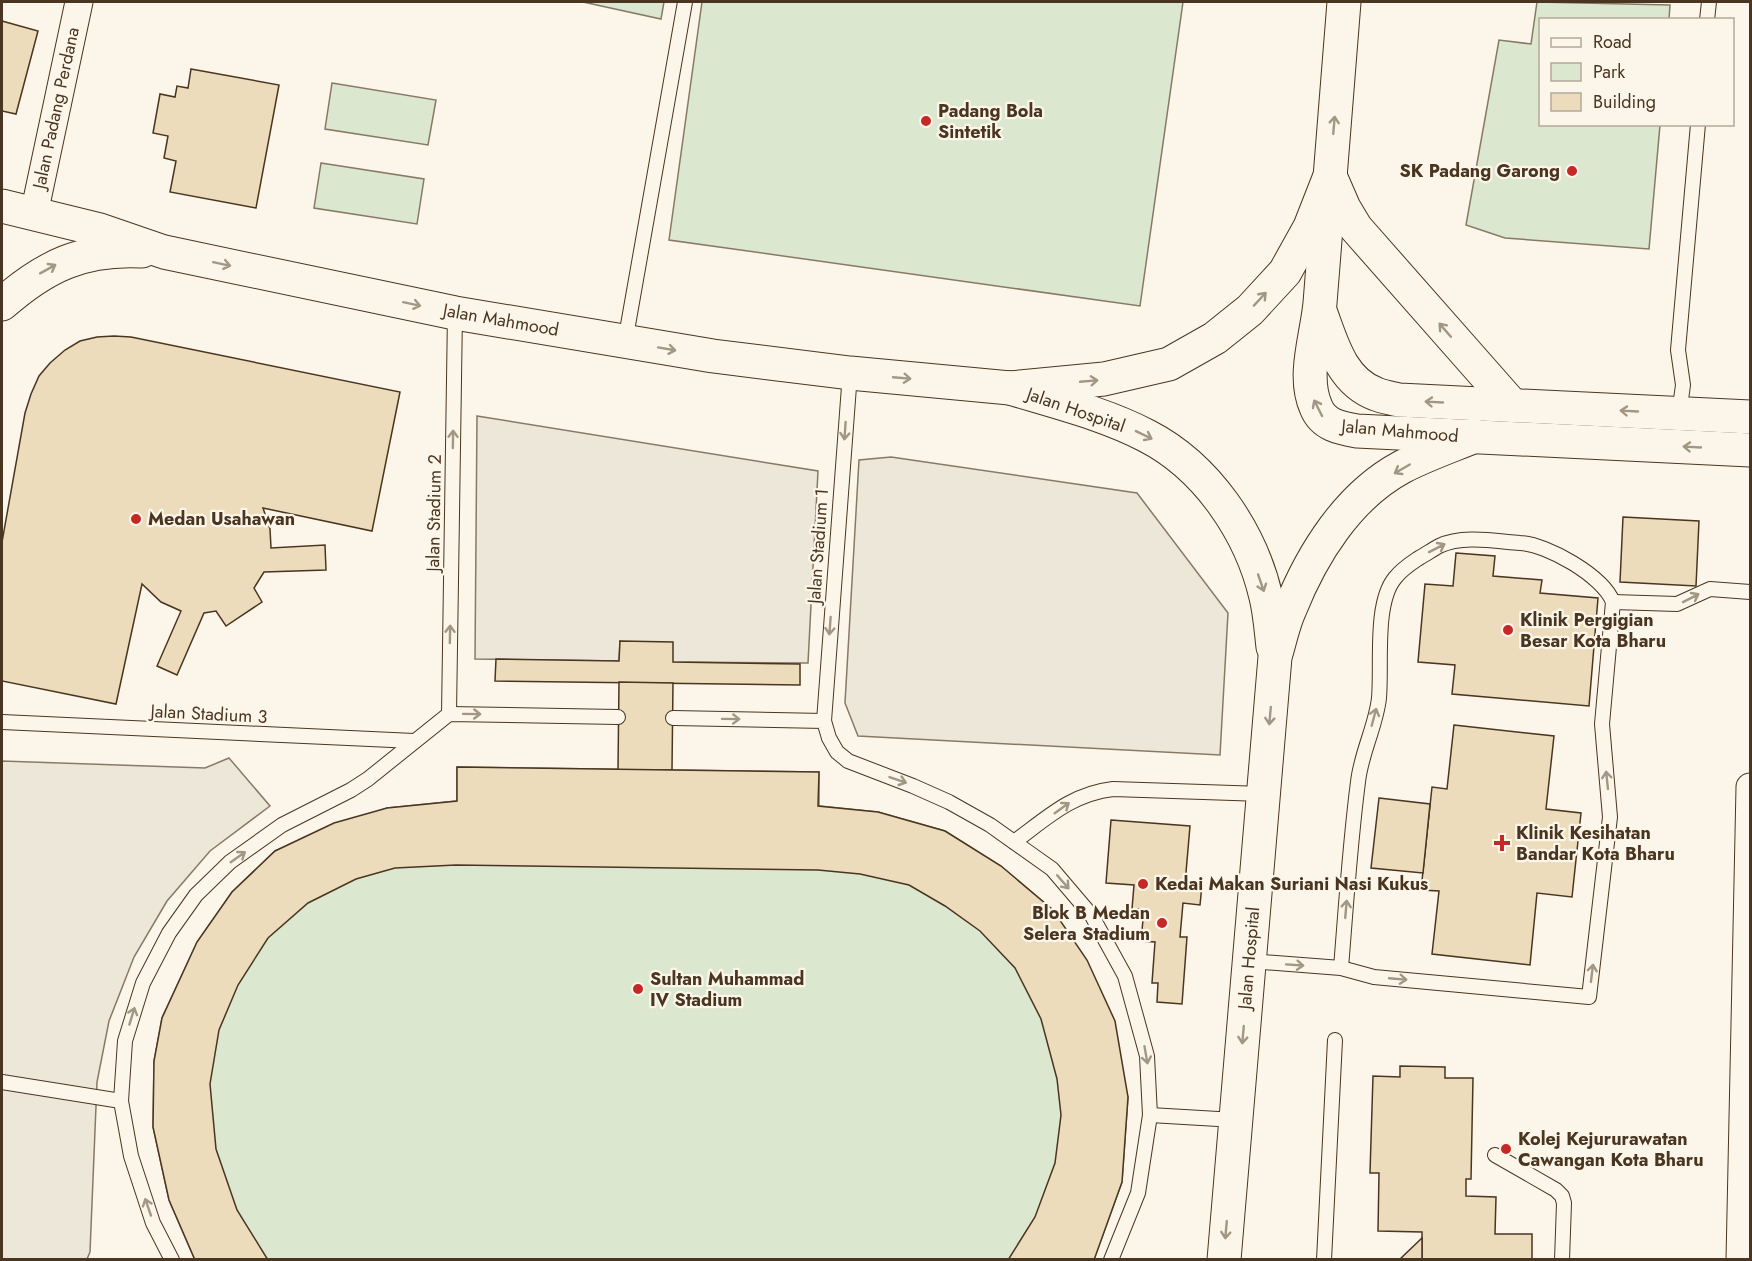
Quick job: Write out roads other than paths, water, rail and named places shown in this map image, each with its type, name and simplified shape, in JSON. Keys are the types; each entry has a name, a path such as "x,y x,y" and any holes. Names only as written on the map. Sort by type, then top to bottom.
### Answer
{"main road":[{"name":"Jalan Hospital","path":"1320,309 1344,2"},
{"name":"Jalan Hospital","path":"1010,388 1115,377 1169,364 1215,339 1250,310 1285,272 1310,227 1330,176"},
{"path":"1330,176 1356,228 1512,405"},
{"name":"Jalan Mahmood","path":"2,206 100,230 164,252 456,313 713,356 850,373 1010,388"},
{"path":"2,304 25,283 55,265 88,254 125,250 164,252"},
{"name":"Jalan Mahmood","path":"1320,309 1342,367 1355,382 1375,394 1399,400 1750,417"},
{"name":"Jalan Mahmood","path":"1320,309 1311,372 1311,391 1316,408 1326,422 1340,428 1357,431 1750,450"},
{"name":"Jalan Hospital","path":"1010,388 1094,414 1148,436 1192,467 1227,506 1250,550 1266,596 1275,657"},
{"name":"Jalan Hospital","path":"1224,1260 1275,657 1289,611 1306,573 1334,529 1362,496 1402,468 1474,436"}],"street":[{"name":"Jalan Padang Perdana","path":"34,214 79,2"},
{"path":"1740,1260 1750,787"}],"lane":[{"path":"625,342 686,2"},
{"path":"1707,18 1709,2"},
{"path":"1679,414 1683,385 1678,350 1698,126"},
{"name":"Jalan Stadium 2","path":"449,714 456,313"},
{"name":"Jalan Stadium 1","path":"824,721 850,373"},
{"path":"1249,961 1341,968 1374,977 1589,997 1610,817 1602,724 1613,602 1605,589 1579,567 1527,543 1456,541 1440,546 1403,568 1393,580 1382,608 1379,700 1358,779 1341,968"},
{"path":"1613,602 1677,604 1710,589 1750,592"},
{"path":"172,1260 153,1223 131,1156 121,1101 125,1041 143,983 169,933 196,895 230,862 282,825 360,784 449,714 618,717"},
{"path":"673,718 824,721 837,752 848,761 949,802 990,825 1052,869 1092,916 1125,976 1147,1056 1150,1115 1137,1193 1111,1260"},
{"name":"Jalan Stadium 3","path":"2,723 414,741"},
{"path":"1014,842 1074,799 1093,791 1113,789 1263,794"},
{"path":"1324,1260 1335,1040"},
{"path":"2,1082 121,1101"},
{"path":"1150,1115 1235,1120"},
{"path":"1496,1155 1556,1190 1562,1196 1564,1203 1562,1260"}],"place":[{"name":"Padang Bola Sintetik","path":"926,121"},
{"name":"SK Padang Garong","path":"1572,171"},
{"name":"Medan Usahawan","path":"136,519"},
{"name":"Klinik Pergigian Besar Kota Bharu","path":"1508,630"},
{"name":"Klinik Kesihatan Bandar Kota Bharu","path":"1502,843"},
{"name":"Kedai Makan Suriani Nasi Kukus","path":"1143,884"},
{"name":"Blok B Medan Selera Stadium","path":"1162,923"},
{"name":"Sultan Muhammad IV Stadium","path":"638,989"},
{"name":"Kolej Kejururawatan Cawangan Kota Bharu","path":"1506,1149"}]}
